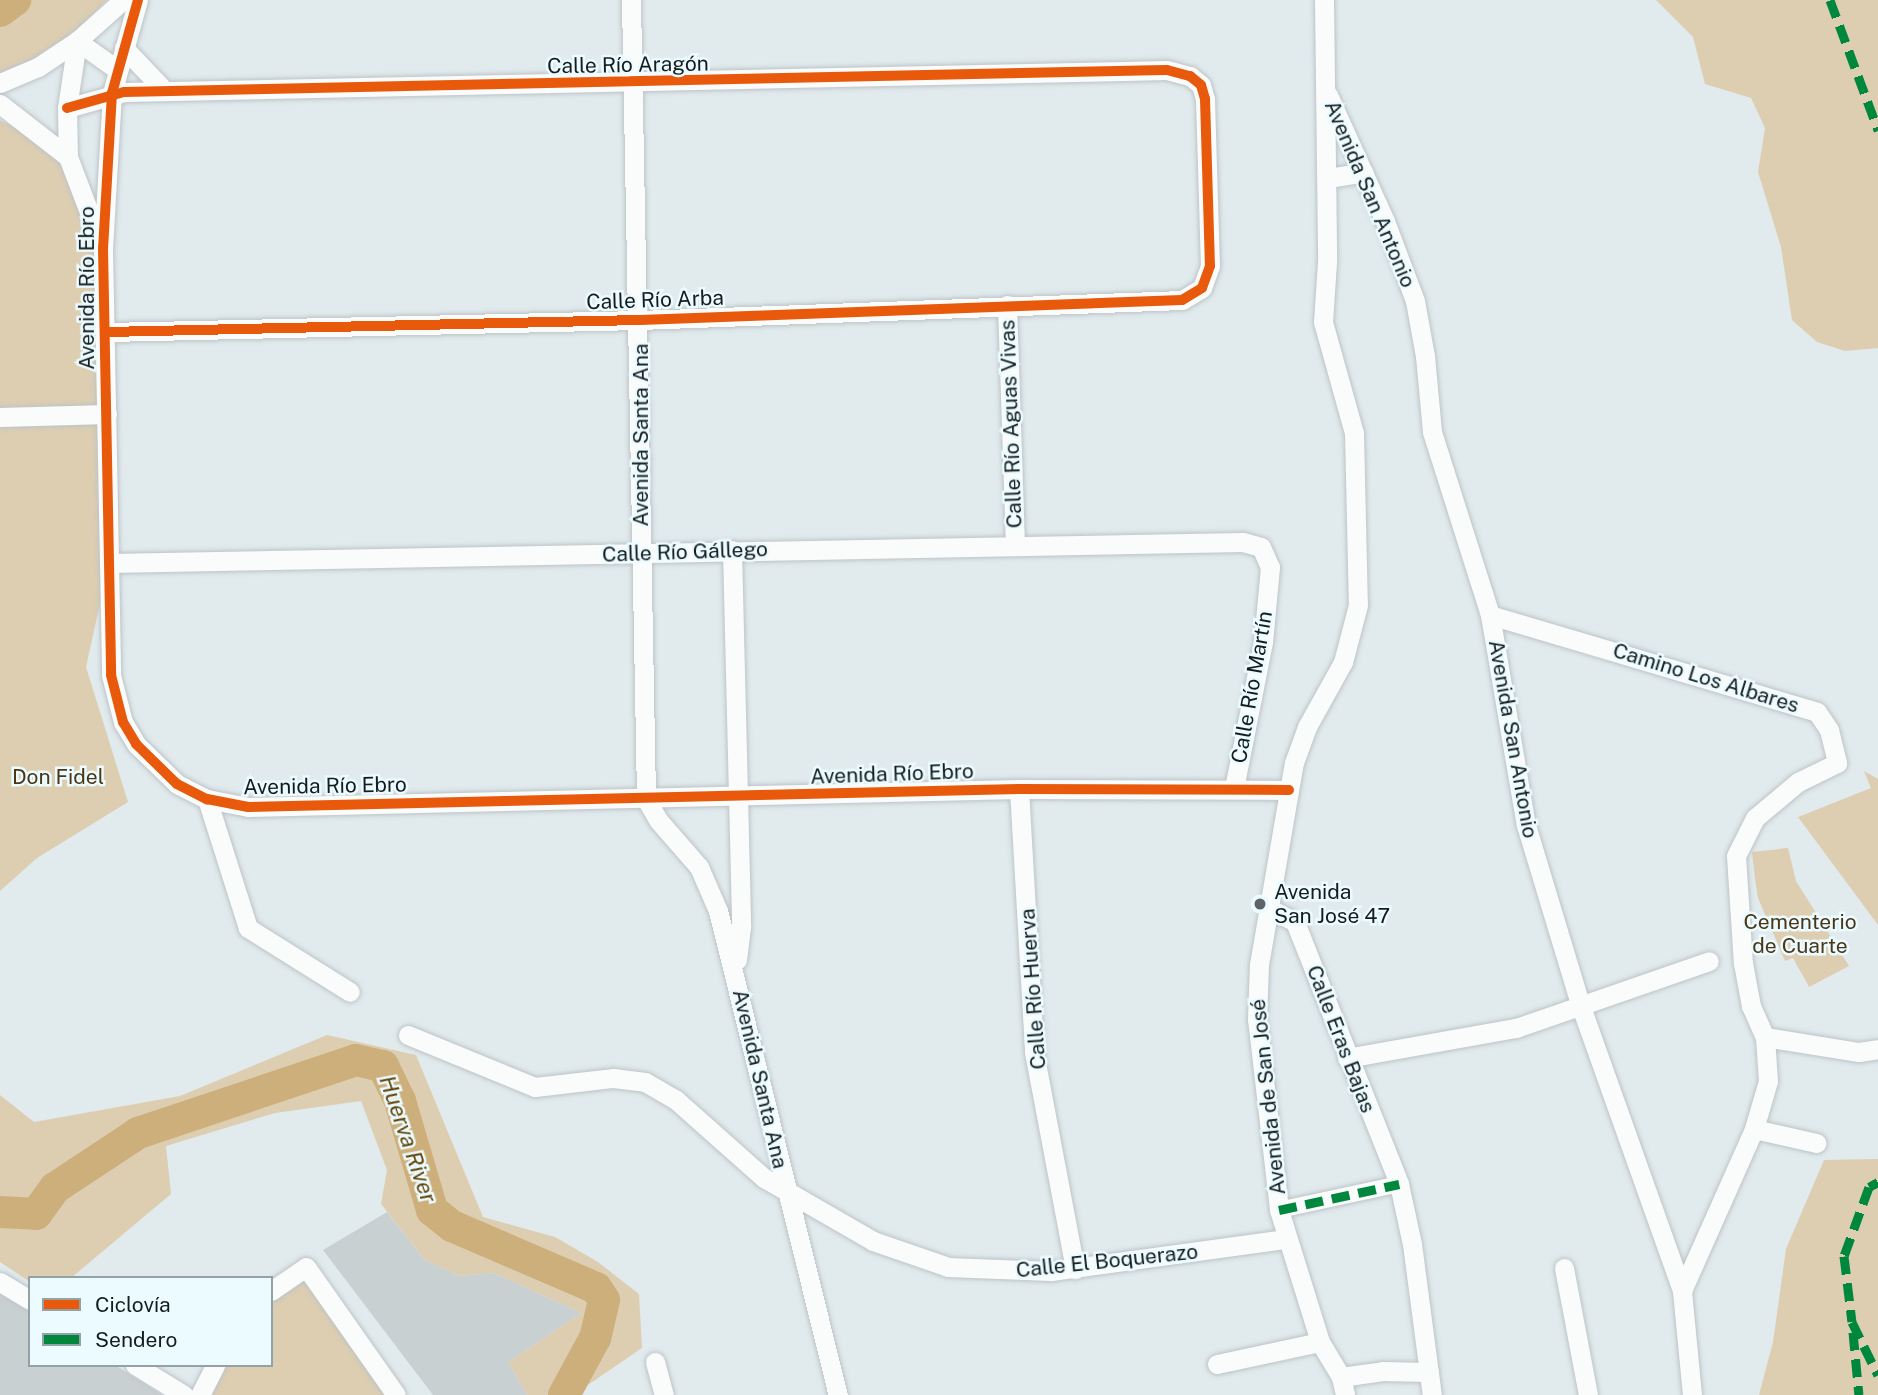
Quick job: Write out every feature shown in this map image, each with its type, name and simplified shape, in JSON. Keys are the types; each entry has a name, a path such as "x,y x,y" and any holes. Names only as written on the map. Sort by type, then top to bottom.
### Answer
{"street":[{"path":"0,83 37,67 77,41 123,0"},
{"name":"Avenida Río Ebro","path":"138,0 113,93 103,249 111,675 123,722 160,771 207,799 248,807 738,798 1019,789 1289,790"},
{"name":"Avenida Santa Ana","path":"631,0 640,320 646,799 709,886 736,971 784,1187 838,1395"},
{"name":"Avenida de San José","path":"1324,0 1328,178 1323,322 1353,433 1358,605 1343,662 1300,744 1268,908 1257,1019 1279,1210 1320,1342 1343,1386"},
{"path":"77,41 118,70"},
{"name":"Avenida Río Ebro","path":"77,41 67,108 68,157 103,249"},
{"path":"124,48 165,91"},
{"name":"Calle Río Aragón","path":"67,108 113,93 165,91 633,84 1167,70 1190,76 1201,85 1205,99 1210,266 1202,288"},
{"name":"Avenida San Antonio","path":"1324,87 1364,172 1415,302 1435,444 1444,481 1469,538 1490,614 1526,825 1580,1004 1682,1291 1692,1395"},
{"path":"0,104 68,157"},
{"path":"1328,178 1364,172"},
{"name":"Calle Río Arba","path":"106,332 640,320 1175,301 1202,288"},
{"name":"Calle Río Aguas Vivas","path":"1007,305 1015,544"},
{"path":"0,416 107,414"},
{"name":"Calle Río Gállego","path":"109,563 641,555 732,550 1015,544 1243,542 1261,547"},
{"name":"Calle Río Martín","path":"1234,788 1263,642 1270,567 1261,547"},
{"name":"Avenida Santa Ana","path":"732,550 741,927 736,971"},
{"name":"Camino Los Albares","path":"1490,614 1817,712 1829,730 1837,763 1798,782 1755,818 1737,856 1743,963 1751,1006 1765,1037 1768,1081 1754,1129 1682,1291"},
{"name":"Calle Río Huerva","path":"1019,789 1034,1052 1075,1269"},
{"path":"207,799 248,928 350,992"},
{"name":"Calle Eras Bajas","path":"1268,908 1295,922 1399,1184 1412,1244 1432,1395"},
{"path":"1347,1058 1499,1032 1709,961"},
{"name":"Calle El Boquerazo","path":"408,1035 536,1087 613,1078 645,1082 676,1100 757,1173 873,1241 921,1260 996,1272 1075,1269 1286,1239"},
{"path":"1765,1037 1859,1052 1878,1049"},
{"path":"1754,1129 1816,1143"},
{"path":"1279,1210 1399,1184"},
{"path":"273,1290 306,1267 396,1395"},
{"path":"1564,1268 1588,1395"},
{"path":"0,1282 28,1299"},
{"path":"1217,1364 1320,1342"},
{"path":"655,1362 664,1395"},
{"path":"138,1367 184,1395"},
{"path":"200,1395 214,1367"},
{"path":"1343,1386 1383,1371 1429,1372"}],"green space":[{"path":"0,0 107,0 88,19 77,41 0,83"},
{"path":"1656,0 1878,0 1878,348 1845,351 1817,342 1792,320 1781,247 1758,172 1765,128 1751,98 1705,84 1693,37"},
{"name":"Don Fidel","path":"0,120 68,157 103,249 109,563 86,667 128,802 37,858 0,891"},
{"path":"1864,771 1878,779 1878,925 1798,817 1871,788"},
{"name":"Cementerio de Cuarte","path":"1788,848 1796,881 1849,966 1809,987 1793,958 1785,961 1758,898 1755,879 1752,852"},
{"path":"327,1035 416,1055 483,1217 555,1237 598,1262 639,1294 642,1348 582,1389 582,1395 527,1395 508,1362 581,1313 494,1273 459,1276 425,1260 381,1204 387,1170 361,1101 275,1113 166,1146 171,1194 73,1276 28,1276 28,1281 0,1262 0,1095 34,1122 180,1096"},
{"path":"1878,1159 1878,1395 1759,1395 1773,1342 1786,1249 1824,1160"},
{"path":"306,1267 396,1395 214,1395 203,1389 214,1367 273,1367 273,1290"}],"building":[{"path":"387,1212 425,1260 459,1276 494,1273 581,1313 508,1362 527,1395 433,1395 323,1250"},
{"path":"0,1293 28,1311 28,1367 118,1367 162,1395 0,1395"}],"waterway":[{"name":"Huerva River","path":"0,11 15,0"},
{"name":"Huerva River","path":"0,1212 36,1214 55,1188 138,1133 356,1060 383,1066 400,1101 432,1210 452,1226 596,1288 604,1300 595,1338 564,1395"}],"marked path":[{"path":"1830,0 1878,130"},
{"path":"1878,1182 1869,1187 1844,1256 1852,1322 1878,1375"},
{"path":"1279,1210 1399,1184"},
{"path":"1853,1332 1859,1395"}],"cycle path":[{"path":"138,0 112,93 103,249 111,675 123,722 136,744 177,784 207,799 248,807 1019,789 1289,790"},
{"path":"67,108 124,92 1167,70 1190,76 1201,85 1205,99 1210,266 1202,288 1182,300 640,320 106,332"}],"place":[{"name":"Avenida San José 47","path":"1260,904"}]}
